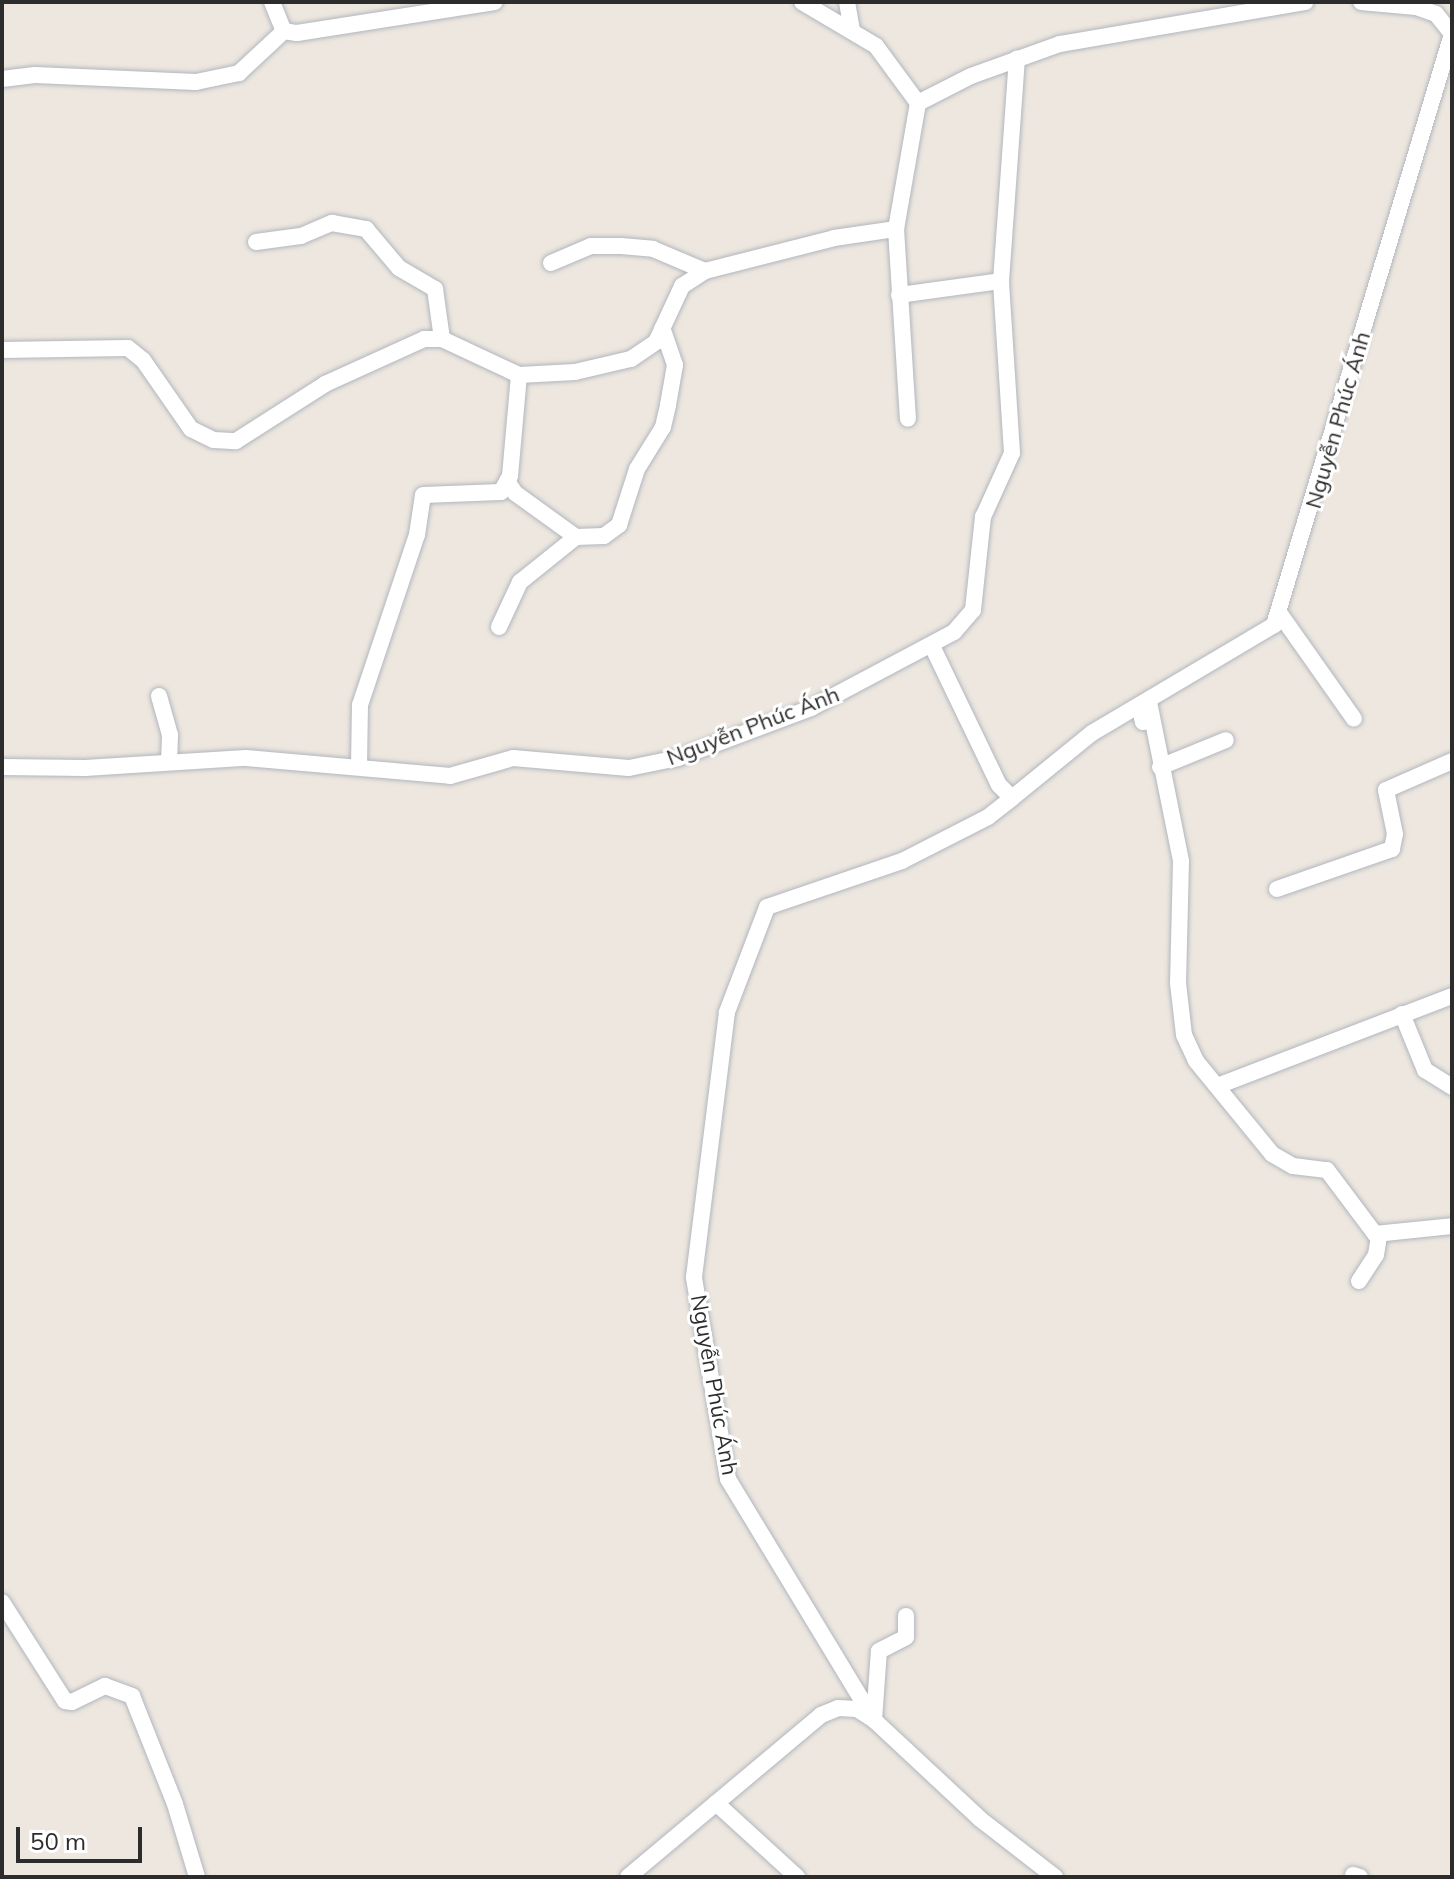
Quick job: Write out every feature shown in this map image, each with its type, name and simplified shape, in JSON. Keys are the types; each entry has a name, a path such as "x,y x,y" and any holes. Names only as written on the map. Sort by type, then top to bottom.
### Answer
{"street":[{"path":"272,2 284,31"},
{"path":"2,79 35,75 196,82 239,73 284,31 495,2"},
{"path":"802,2 876,46 918,103 896,229 908,419"},
{"path":"847,2 852,30"},
{"path":"918,103 1017,59 1060,44 1305,2"},
{"name":"Nguyễn Phúc Ánh","path":"874,1720 728,1479 694,1277 727,1012 767,907 902,861 988,817 1092,733 1265,634 1280,614 1452,34 1436,14 1416,7 1361,2"},
{"name":"Nguyễn Phúc Ánh","path":"2,767 257,758 450,776 513,758 629,768 652,765 811,708 932,646 970,619 983,517 1010,463 1001,281 1017,59"},
{"path":"256,242 301,236 332,223 366,229 399,268 435,289 442,339"},
{"path":"2,350 128,348 143,360 191,429 214,440 236,441 367,362 424,339 442,339 519,375 575,372 631,359 656,342 682,286 705,271 834,238 896,229"},
{"path":"551,263 591,246 621,246 653,249 705,271"},
{"path":"899,295 1001,281"},
{"path":"499,627 507,600 520,582 576,537 604,536 619,525 637,469 663,427 675,365 662,328"},
{"path":"359,767 360,705 417,535 423,495 501,492 507,481 519,375"},
{"path":"507,481 515,493 576,537"},
{"path":"1280,614 1354,719"},
{"path":"932,646 999,785 1012,798"},
{"path":"159,696 170,735 169,762"},
{"path":"1149,702 1182,870 1181,1019 1196,1061 1220,1085 1272,1154 1293,1166 1327,1170 1379,1236 1376,1255 1359,1281"},
{"path":"1160,767 1226,740"},
{"path":"1277,889 1392,849 1395,834 1386,790 1452,761"},
{"path":"1220,1085 1452,996"},
{"path":"1402,1014 1425,1070 1452,1087"},
{"path":"1379,1236 1452,1226"},
{"path":"2,1602 65,1701 105,1686 132,1696 175,1804 197,1877"},
{"path":"874,1720 879,1651 906,1637 906,1616"},
{"path":"628,1877 821,1715 857,1709 874,1720 980,1819 1055,1877"},
{"path":"716,1803 797,1877"}]}
